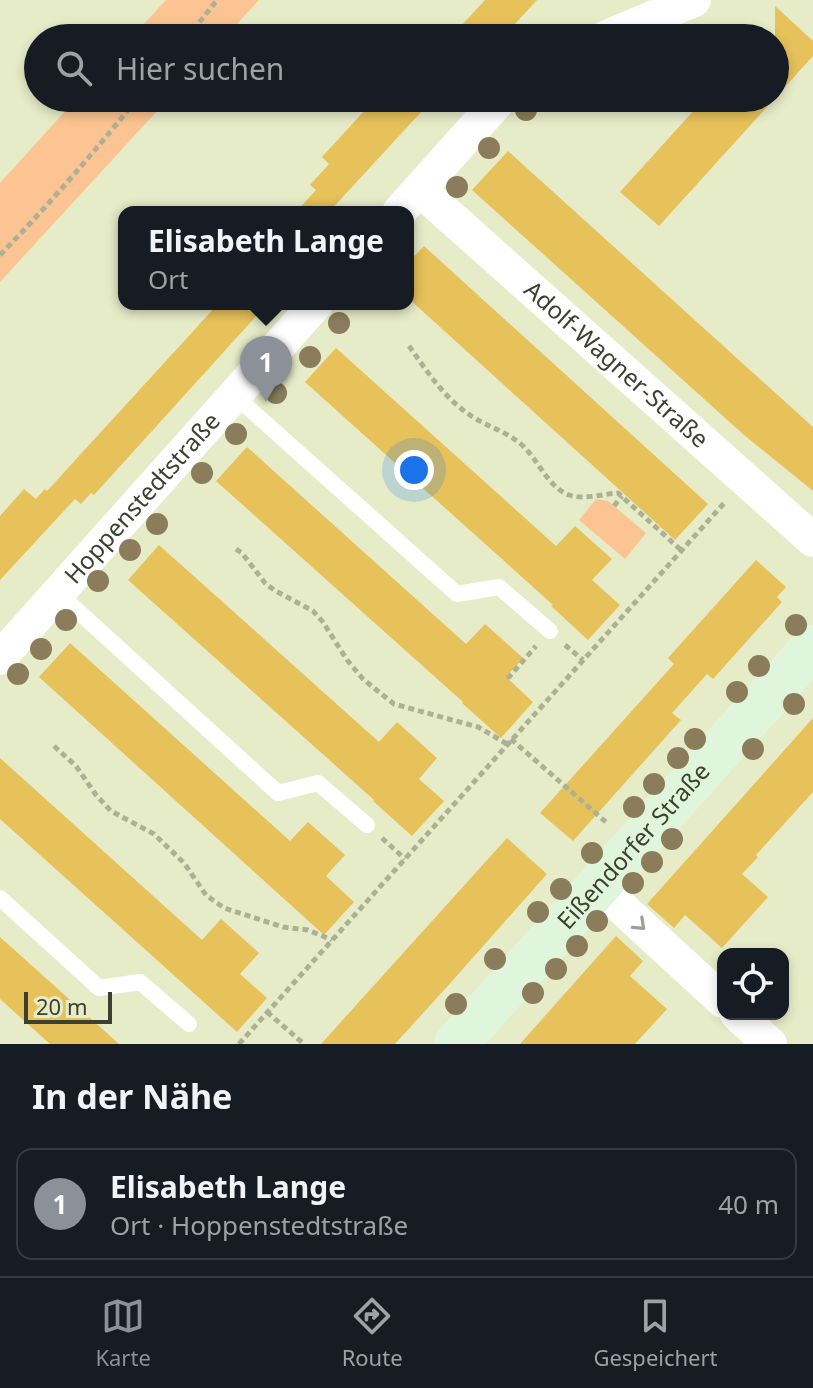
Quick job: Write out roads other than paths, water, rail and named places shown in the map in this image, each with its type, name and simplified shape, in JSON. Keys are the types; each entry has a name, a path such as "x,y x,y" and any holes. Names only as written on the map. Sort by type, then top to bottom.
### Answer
{"main road":[{"name":"Eißendorfer Straße","path":"456,1044 813,647"}],"street":[{"path":"638,24 694,0"},
{"path":"409,201 488,112"},
{"name":"Adolf-Wagner-Straße","path":"409,201 813,540"},
{"name":"Hoppenstedtstraße","path":"0,658 311,310"},
{"path":"598,886 717,995"},
{"path":"744,1020 770,1044"}],"lane":[{"path":"234,395 457,594 499,587 550,631"},
{"path":"58,593 278,793 318,783 367,825"},
{"path":"0,898 99,988 140,982 189,1024"}],"place":[{"name":"Elisabeth Lange","path":"266,402"}]}
